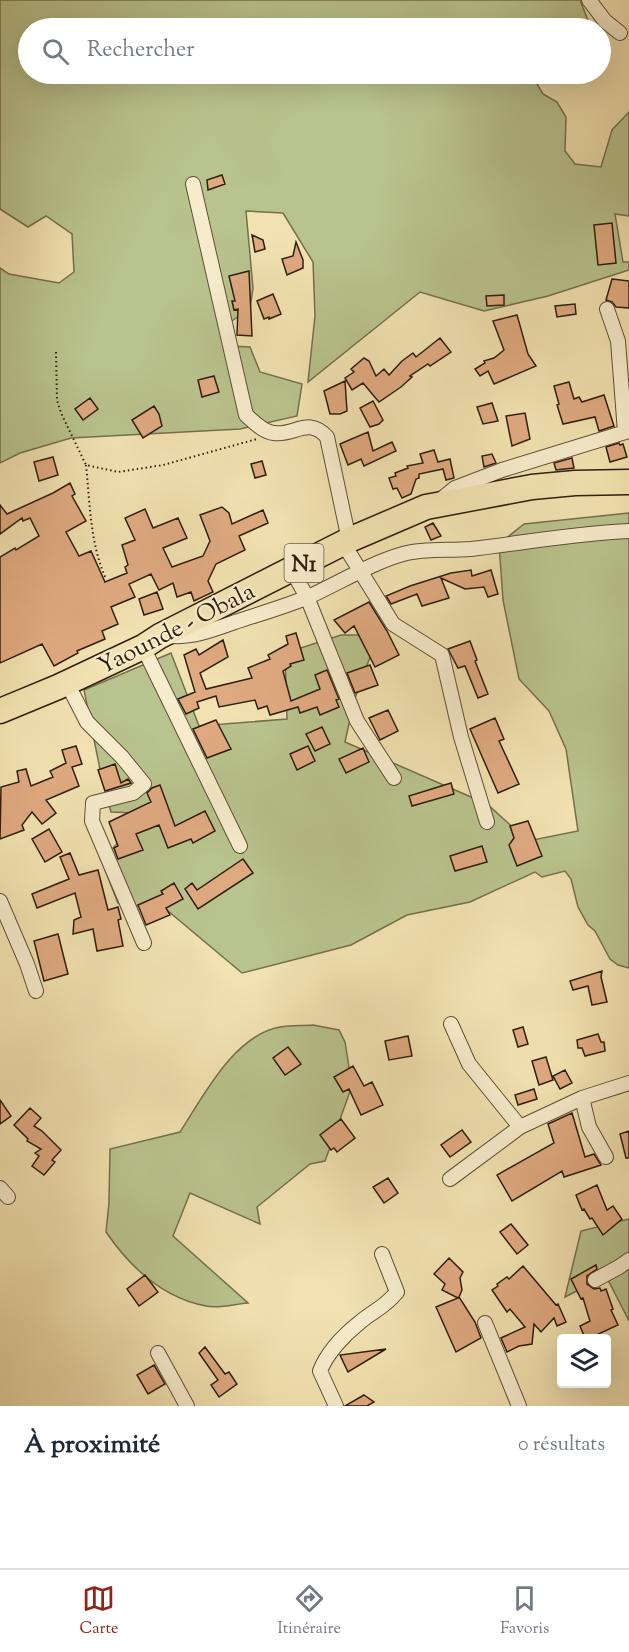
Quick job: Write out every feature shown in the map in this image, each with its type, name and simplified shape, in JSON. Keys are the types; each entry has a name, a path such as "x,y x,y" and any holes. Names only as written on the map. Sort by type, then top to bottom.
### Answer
{"highway":[{"name":"Yaounde - Obala","path":"0,711 67,683 346,542 436,504 532,487 574,483 629,482"}],"street":[{"path":"589,0 603,18"},
{"path":"611,26 620,33"},
{"path":"193,184 246,415 259,427 274,433 309,426 320,430 327,437 346,542 361,572 393,624 442,656 461,737 487,822"},
{"path":"436,504 455,488 474,480 627,431 618,341 607,309"},
{"path":"240,846 152,641 213,630 307,597 402,555 428,550 467,549 597,532 629,531"},
{"path":"291,569 307,597 357,721 394,778"},
{"path":"67,683 87,722 122,757 144,784 133,793 93,803 92,821 144,943"},
{"path":"0,901 27,964 36,992"},
{"path":"451,1024 469,1064 520,1127"},
{"path":"450,1179 520,1127 582,1098 629,1083"},
{"path":"582,1098 589,1126 606,1157"},
{"path":"336,1406 320,1371 324,1359 360,1322 386,1306 396,1292 382,1254"},
{"path":"595,1280 619,1268 629,1260"},
{"path":"484,1323 519,1406"},
{"path":"158,1353 187,1406"}],"path":[{"path":"56,352 57,400 60,413 86,465 94,536 100,566 106,579"},
{"path":"86,465 118,472 163,465 274,433"}],"green space":[{"path":"0,0 580,0 587,18 18,18 18,84 537,84 543,94 557,102 566,117 565,151 575,164 601,167 612,130 629,112 629,216 615,214 623,262 629,262 629,270 548,296 484,311 420,292 308,382 315,316 313,262 283,213 246,211 253,288 250,308 229,323 231,346 250,347 260,372 302,384 297,416 240,429 71,438 20,453 0,463 0,268 9,274 59,283 74,272 72,234 46,216 28,227 0,209"},
{"path":"629,513 629,968 618,965 610,959 595,931 588,925 578,907 571,879 565,871 542,877 535,872 470,902 407,915 351,945 242,973 168,911 118,903 98,852 113,848 136,824 135,813 111,812 84,690 171,653 199,726 287,719 285,653 341,635 378,635 354,701 345,742 487,804 528,841 578,831 566,749 549,711 519,679 503,600 499,544 524,524"},
{"path":"313,1025 339,1030 345,1042 352,1086 325,1161 310,1164 257,1207 260,1224 190,1193 173,1236 248,1303 211,1307 176,1296 137,1269 106,1232 110,1149 180,1132 221,1069 248,1042 263,1032 280,1027"},
{"path":"629,1219 629,1321 606,1276 565,1297 581,1231"}],"building":[{"path":"222,175 225,184 208,190 207,180"},
{"path":"612,223 616,263 598,265 594,225"},
{"path":"252,235 263,240 265,249 255,252"},
{"path":"296,242 303,260 303,268 287,275 282,259 293,256"},
{"path":"249,271 252,336 237,335 238,309 234,310 232,301 235,301 229,276"},
{"path":"612,279 629,281 629,308 616,307 612,302 606,300"},
{"path":"273,294 281,314 264,319 257,301"},
{"path":"504,295 504,305 487,306 486,296"},
{"path":"575,304 576,314 557,317 555,306"},
{"path":"517,315 528,354 536,366 494,384 488,371 480,376 475,369 504,350 493,321"},
{"path":"440,338 451,352 410,376 412,377 401,387 379,402 363,383 352,390 345,378 354,372 351,369 364,358 369,361 376,376 384,369 389,375 413,353 416,357"},
{"path":"214,376 219,392 202,397 198,380"},
{"path":"345,381 347,411 330,414 324,391"},
{"path":"569,382 574,399 579,397 582,402 604,395 614,426 599,431 595,417 563,424 554,386"},
{"path":"90,398 98,409 83,420 75,409"},
{"path":"373,401 383,420 370,427 360,408"},
{"path":"492,403 498,421 483,424 477,407"},
{"path":"154,406 162,426 143,438 132,420"},
{"path":"525,413 530,439 512,446 506,416"},
{"path":"368,432 373,451 392,442 396,451 364,466 361,459 348,465 340,444"},
{"path":"623,444 627,457 610,462 606,447"},
{"path":"434,450 438,462 450,459 454,478 446,480 443,469 419,474 411,494 402,498 397,488 393,489 389,478 408,468 407,466 423,463 420,454"},
{"path":"492,454 496,463 484,467 482,456"},
{"path":"53,457 58,475 39,481 34,462"},
{"path":"572,458 574,468 556,470 554,463"},
{"path":"262,461 266,475 255,478 251,464"},
{"path":"70,483 75,494 72,496 86,521 66,532 79,556 91,551 105,582 127,573 125,567 128,565 122,545 135,540 125,518 145,509 153,528 178,518 187,538 163,548 172,567 203,556 210,541 200,515 222,507 229,513 232,524 263,510 268,523 239,536 245,550 216,564 208,581 213,592 194,601 191,592 177,597 173,583 159,590 151,574 129,584 135,597 111,607 118,624 102,631 105,639 77,651 78,653 54,666 42,644 0,663 0,557 39,536 30,518 23,521 22,518 0,534 0,505 7,514"},
{"path":"433,523 441,536 431,540 425,527"},
{"path":"471,570 472,576 491,570 498,594 488,597 484,587 465,589 441,578 449,598 422,606 417,594 391,604 386,596 451,573"},
{"path":"157,592 163,609 144,615 139,599"},
{"path":"369,602 399,655 375,667 354,626 345,633 334,620"},
{"path":"296,633 304,660 290,664 291,666 283,671 291,701 320,689 315,675 327,670 339,699 336,700 339,707 320,715 317,707 300,713 298,707 270,715 267,706 258,709 255,700 219,707 216,696 197,702 199,708 186,714 178,699 195,692 184,655 196,649 199,655 223,640 228,657 200,673 206,689 252,678 248,668 270,659 268,655 288,644 286,636"},
{"path":"470,641 488,694 478,698 465,666 458,668 448,649"},
{"path":"370,665 378,685 355,693 347,673"},
{"path":"388,710 398,731 380,740 369,718"},
{"path":"495,718 504,739 499,741 519,784 498,793 470,729"},
{"path":"216,720 231,749 207,758 193,729"},
{"path":"322,727 330,744 315,751 306,734"},
{"path":"76,746 82,764 72,767 79,786 46,800 56,813 42,824 32,812 22,825 24,830 0,839 1,787 19,782 17,771 26,769 31,786 53,777 50,771 66,763 62,750"},
{"path":"308,746 315,761 297,770 290,754"},
{"path":"363,748 369,762 346,773 339,759"},
{"path":"115,764 121,783 128,779 131,783 105,791 98,770"},
{"path":"451,783 454,794 412,806 409,796"},
{"path":"160,785 175,826 205,811 215,831 193,843 191,839 168,848 159,825 136,834 143,850 118,859 114,848 118,846 109,822 151,802 147,793"},
{"path":"528,821 542,856 517,866 509,845 514,838 510,826"},
{"path":"49,829 62,852 45,862 32,839"},
{"path":"482,846 487,862 455,871 450,856"},
{"path":"70,853 79,875 98,870 108,910 118,907 123,946 97,951 93,929 73,934 74,920 81,917 75,893 37,908 32,894 69,879 60,857"},
{"path":"243,859 253,873 198,909 185,889 192,883 197,890"},
{"path":"174,883 183,899 166,908 170,915 146,925 138,905 163,894 161,891"},
{"path":"58,934 68,974 44,981 34,941"},
{"path":"602,971 601,977 607,1002 592,1005 588,986 573,990 570,981"},
{"path":"523,1027 528,1044 518,1047 513,1030"},
{"path":"598,1034 601,1042 604,1042 605,1051 585,1056 582,1048 578,1048 577,1040"},
{"path":"408,1036 412,1056 389,1060 385,1041"},
{"path":"288,1047 301,1064 285,1075 273,1058"},
{"path":"546,1057 553,1080 539,1085 532,1061"},
{"path":"353,1066 364,1086 372,1082 383,1105 361,1115 349,1089 343,1092 334,1077"},
{"path":"565,1070 572,1083 560,1089 553,1076"},
{"path":"534,1089 537,1099 518,1105 515,1095"},
{"path":"0,1100 11,1116 0,1124"},
{"path":"30,1108 41,1118 34,1126 61,1150 52,1160 55,1162 44,1175 32,1166 39,1156 35,1153 41,1149 27,1141 28,1139 14,1125"},
{"path":"572,1113 585,1157 594,1154 601,1165 564,1177 562,1171 512,1201 497,1175 554,1143 548,1124"},
{"path":"341,1119 355,1138 337,1152 334,1148 331,1150 320,1135"},
{"path":"462,1130 471,1142 450,1157 441,1145"},
{"path":"629,1131 629,1158 626,1158 620,1134"},
{"path":"388,1178 398,1193 384,1203 373,1187"},
{"path":"597,1185 607,1210 613,1206 622,1219 603,1235 592,1218 590,1219 584,1209 582,1210 576,1195"},
{"path":"511,1224 528,1245 517,1254 500,1232"},
{"path":"449,1258 463,1272 460,1278 462,1290 459,1297 475,1322 481,1338 456,1352 436,1307 458,1298 442,1290 445,1284 434,1274"},
{"path":"596,1265 597,1269 587,1276 587,1284 594,1289 600,1288 601,1291 606,1289 613,1309 611,1310 618,1325 599,1334 583,1334 580,1326 590,1321 583,1298 581,1299 571,1279"},
{"path":"523,1266 556,1305 558,1304 566,1322 557,1326 554,1318 541,1332 534,1324 532,1344 519,1346 507,1352 501,1338 525,1327 510,1309 507,1312 492,1290"},
{"path":"145,1275 158,1292 139,1306 127,1289"},
{"path":"205,1347 225,1374 229,1372 237,1384 219,1397 211,1385 218,1380 199,1353"},
{"path":"386,1349 348,1372 340,1355"},
{"path":"154,1365 165,1384 148,1394 137,1375"},
{"path":"364,1395 374,1402 367,1406 345,1406"}]}
